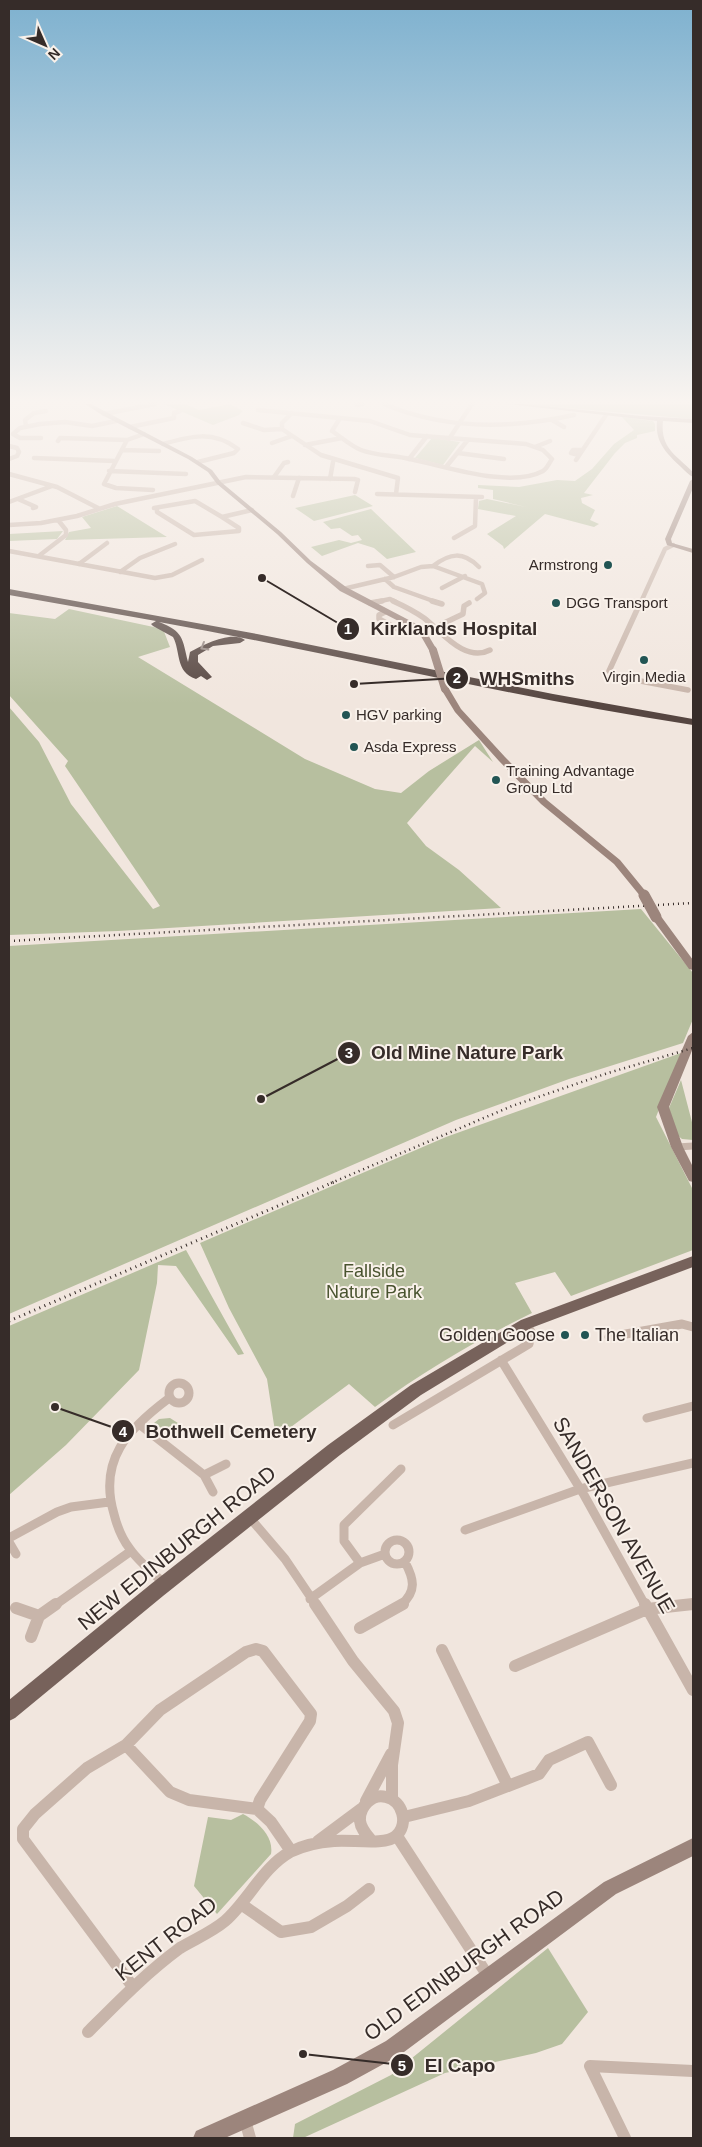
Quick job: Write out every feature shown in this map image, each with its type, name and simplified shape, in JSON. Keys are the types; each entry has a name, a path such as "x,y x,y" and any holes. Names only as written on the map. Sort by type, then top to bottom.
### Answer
{"highway":[{"path":"9,586 150,622 166,628 177,635 182,645 181,658 185,668 204,678 193,664 193,654 211,643 225,640 248,641 389,664"},
{"path":"9,592 32,593 230,625 558,691 693,715"},
{"path":"32,593 553,697 693,722"}],"main road":[{"name":"NEW EDINBURGH ROAD","path":"9,1712 165,1584 334,1450 416,1390 526,1324 693,1261"}],"street":[{"path":"30,504 36,507 33,508"},
{"path":"90,504 100,509"},
{"path":"9,525 58,520 122,504"},
{"path":"175,504 155,508 158,512 194,534 239,531 239,528 203,504"},
{"path":"245,504 309,562 343,588 421,630 433,650 445,689 458,710 544,802 617,862 644,895 656,917 693,967"},
{"path":"454,538 475,526 476,504"},
{"path":"683,504 668,540 671,545 693,551"},
{"path":"222,517 252,510"},
{"path":"40,556 66,535 66,530 58,520"},
{"path":"79,564 107,544"},
{"path":"120,572 140,558 174,544"},
{"path":"671,545 665,549 609,671 614,676 688,690"},
{"path":"9,551 162,578 202,560"},
{"path":"433,566 440,559 458,554 468,556 477,565 467,563"},
{"path":"368,566 389,563"},
{"path":"380,565 394,577"},
{"path":"343,588 394,577 421,567 433,566 465,576 482,584 486,589 486,593 477,599 478,603 464,606 463,614 442,624"},
{"path":"445,586 465,576"},
{"path":"385,579 394,587 433,603 442,604"},
{"path":"370,604 390,599 426,620 462,650 480,654 490,650"},
{"path":"385,612 379,615 379,618 405,633"},
{"path":"693,1036 663,1107 677,1147 693,1178"},
{"path":"677,1147 693,1146"},
{"path":"393,1425 529,1344 531,1332 526,1324"},
{"path":"609,1337 682,1324 693,1327"},
{"name":"SANDERSON AVENUE","path":"501,1360 580,1489 693,1690"},
{"path":"165,1584 131,1551 109,1502 108,1478 110,1466 126,1437 168,1399"},
{"path":"647,1418 693,1406"},
{"path":"139,1424 204,1474 213,1492"},
{"path":"465,1530 580,1489 693,1463"},
{"path":"204,1474 226,1464"},
{"path":"360,1563 344,1541 344,1525 401,1469"},
{"path":"9,1538 64,1510 109,1502"},
{"path":"250,1518 285,1559 353,1662 394,1711 398,1723 390,1788 392,1799"},
{"path":"385,1554 388,1543 400,1540 408,1545 411,1552 405,1562"},
{"path":"9,1542 16,1554"},
{"path":"31,1637 39,1616 131,1551"},
{"path":"310,1599 360,1563 385,1554"},
{"path":"385,1554 393,1563 405,1562"},
{"path":"360,1628 404,1603 412,1594 415,1583 413,1573 405,1562"},
{"path":"515,1666 647,1609 693,1604"},
{"path":"16,1608 39,1616"},
{"path":"133,1987 23,1839 23,1829 35,1814 87,1768 126,1745 160,1710 246,1652 256,1649 263,1651 311,1714 310,1721 260,1800 257,1809"},
{"path":"442,1650 508,1786"},
{"path":"363,1806 374,1797 382,1796 392,1799 399,1805 404,1817 403,1825 397,1836 383,1843 371,1840 365,1835 360,1825 363,1806 397,1741"},
{"path":"404,1817 469,1801 539,1774 549,1760 588,1742 611,1785"},
{"path":"126,1745 170,1792 189,1800 257,1809 271,1822 291,1851"},
{"name":"KENT ROAD","path":"315,1844 363,1806"},
{"path":"397,1836 488,1976"},
{"name":"KENT ROAD","path":"88,2032 133,1987 181,1948 225,1922 281,1858 291,1851 339,1839 371,1840"},
{"name":"OLD EDINBURGH ROAD","path":"203,2138 340,2077 393,2048 488,1976 610,1888 693,1847"},
{"path":"241,1904 281,1932 311,1927 347,1906 369,1888"},
{"path":"625,2138 590,2066 693,2071"},
{"path":"245,2120 250,2138"}],"green space":[{"path":"313,504 370,504 373,506 314,521 295,508"},
{"path":"479,504 512,504 526,507 514,504 584,504 595,510 590,520 599,524 594,527 545,514 504,549 503,546 487,534 516,516 478,509"},
{"path":"117,506 167,537 65,540 69,532 91,528 82,517"},
{"path":"371,509 416,552 387,559 374,548 358,543 322,556 311,547 339,540 351,543 362,540 358,535 352,536 340,528 331,529 323,522"},
{"path":"63,531 57,539 9,541 9,534"},
{"path":"69,609 163,629 170,647 138,657 305,759 375,789 401,793 429,771 479,740 493,762 475,746 407,823 426,846 459,870 501,908 118,931 9,935 9,707 39,742 71,804 153,909 160,906 65,766 68,761 9,695 9,613 55,619"},
{"path":"641,909 693,973 693,1019 683,1043 569,1079 456,1120 9,1314 9,946"},
{"name":"Fallside Nature Park","path":"681,1053 656,1117 693,1190 693,1250 571,1296 555,1272 515,1283 532,1313 451,1357 375,1407 349,1384 276,1438 267,1379 229,1308 200,1243 446,1137"},
{"path":"681,1080 693,1126 693,1140 682,1139 677,1135 669,1108"},
{"path":"186,1250 244,1354 238,1355 176,1266 158,1265 157,1283 139,1370 66,1445 9,1495 9,1326"},
{"path":"170,1418 181,1425 170,1435 154,1423 159,1419"},
{"path":"243,1814 264,1830 270,1841 271,1854 217,1914 194,1886 208,1817 231,1820"},
{"path":"548,1948 588,2012 562,2044 536,2053 445,2073 303,2138 293,2138 295,2124 391,2075"}],"railway":[{"path":"9,941 693,903"},
{"path":"331,1183 512,1106 608,1073 693,1048"},
{"path":"9,1321 334,1182"}],"place":[{"name":"Armstrong","path":"608,565"},
{"name":"Kirklands Hospital","path":"262,578"},
{"name":"DGG Transport","path":"556,603"},
{"name":"Virgin Media","path":"644,660"},
{"name":"WHSmiths","path":"354,684"},
{"name":"HGV parking","path":"346,715"},
{"name":"Asda Express","path":"354,747"},
{"name":"Training Advantage Group Ltd","path":"496,780"},
{"name":"Old Mine Nature Park","path":"261,1099"},
{"name":"Golden Goose","path":"565,1335"},
{"name":"The Italian","path":"585,1335"},
{"name":"Bothwell Cemetery","path":"55,1407"},
{"name":"El Capo","path":"303,2054"}]}
